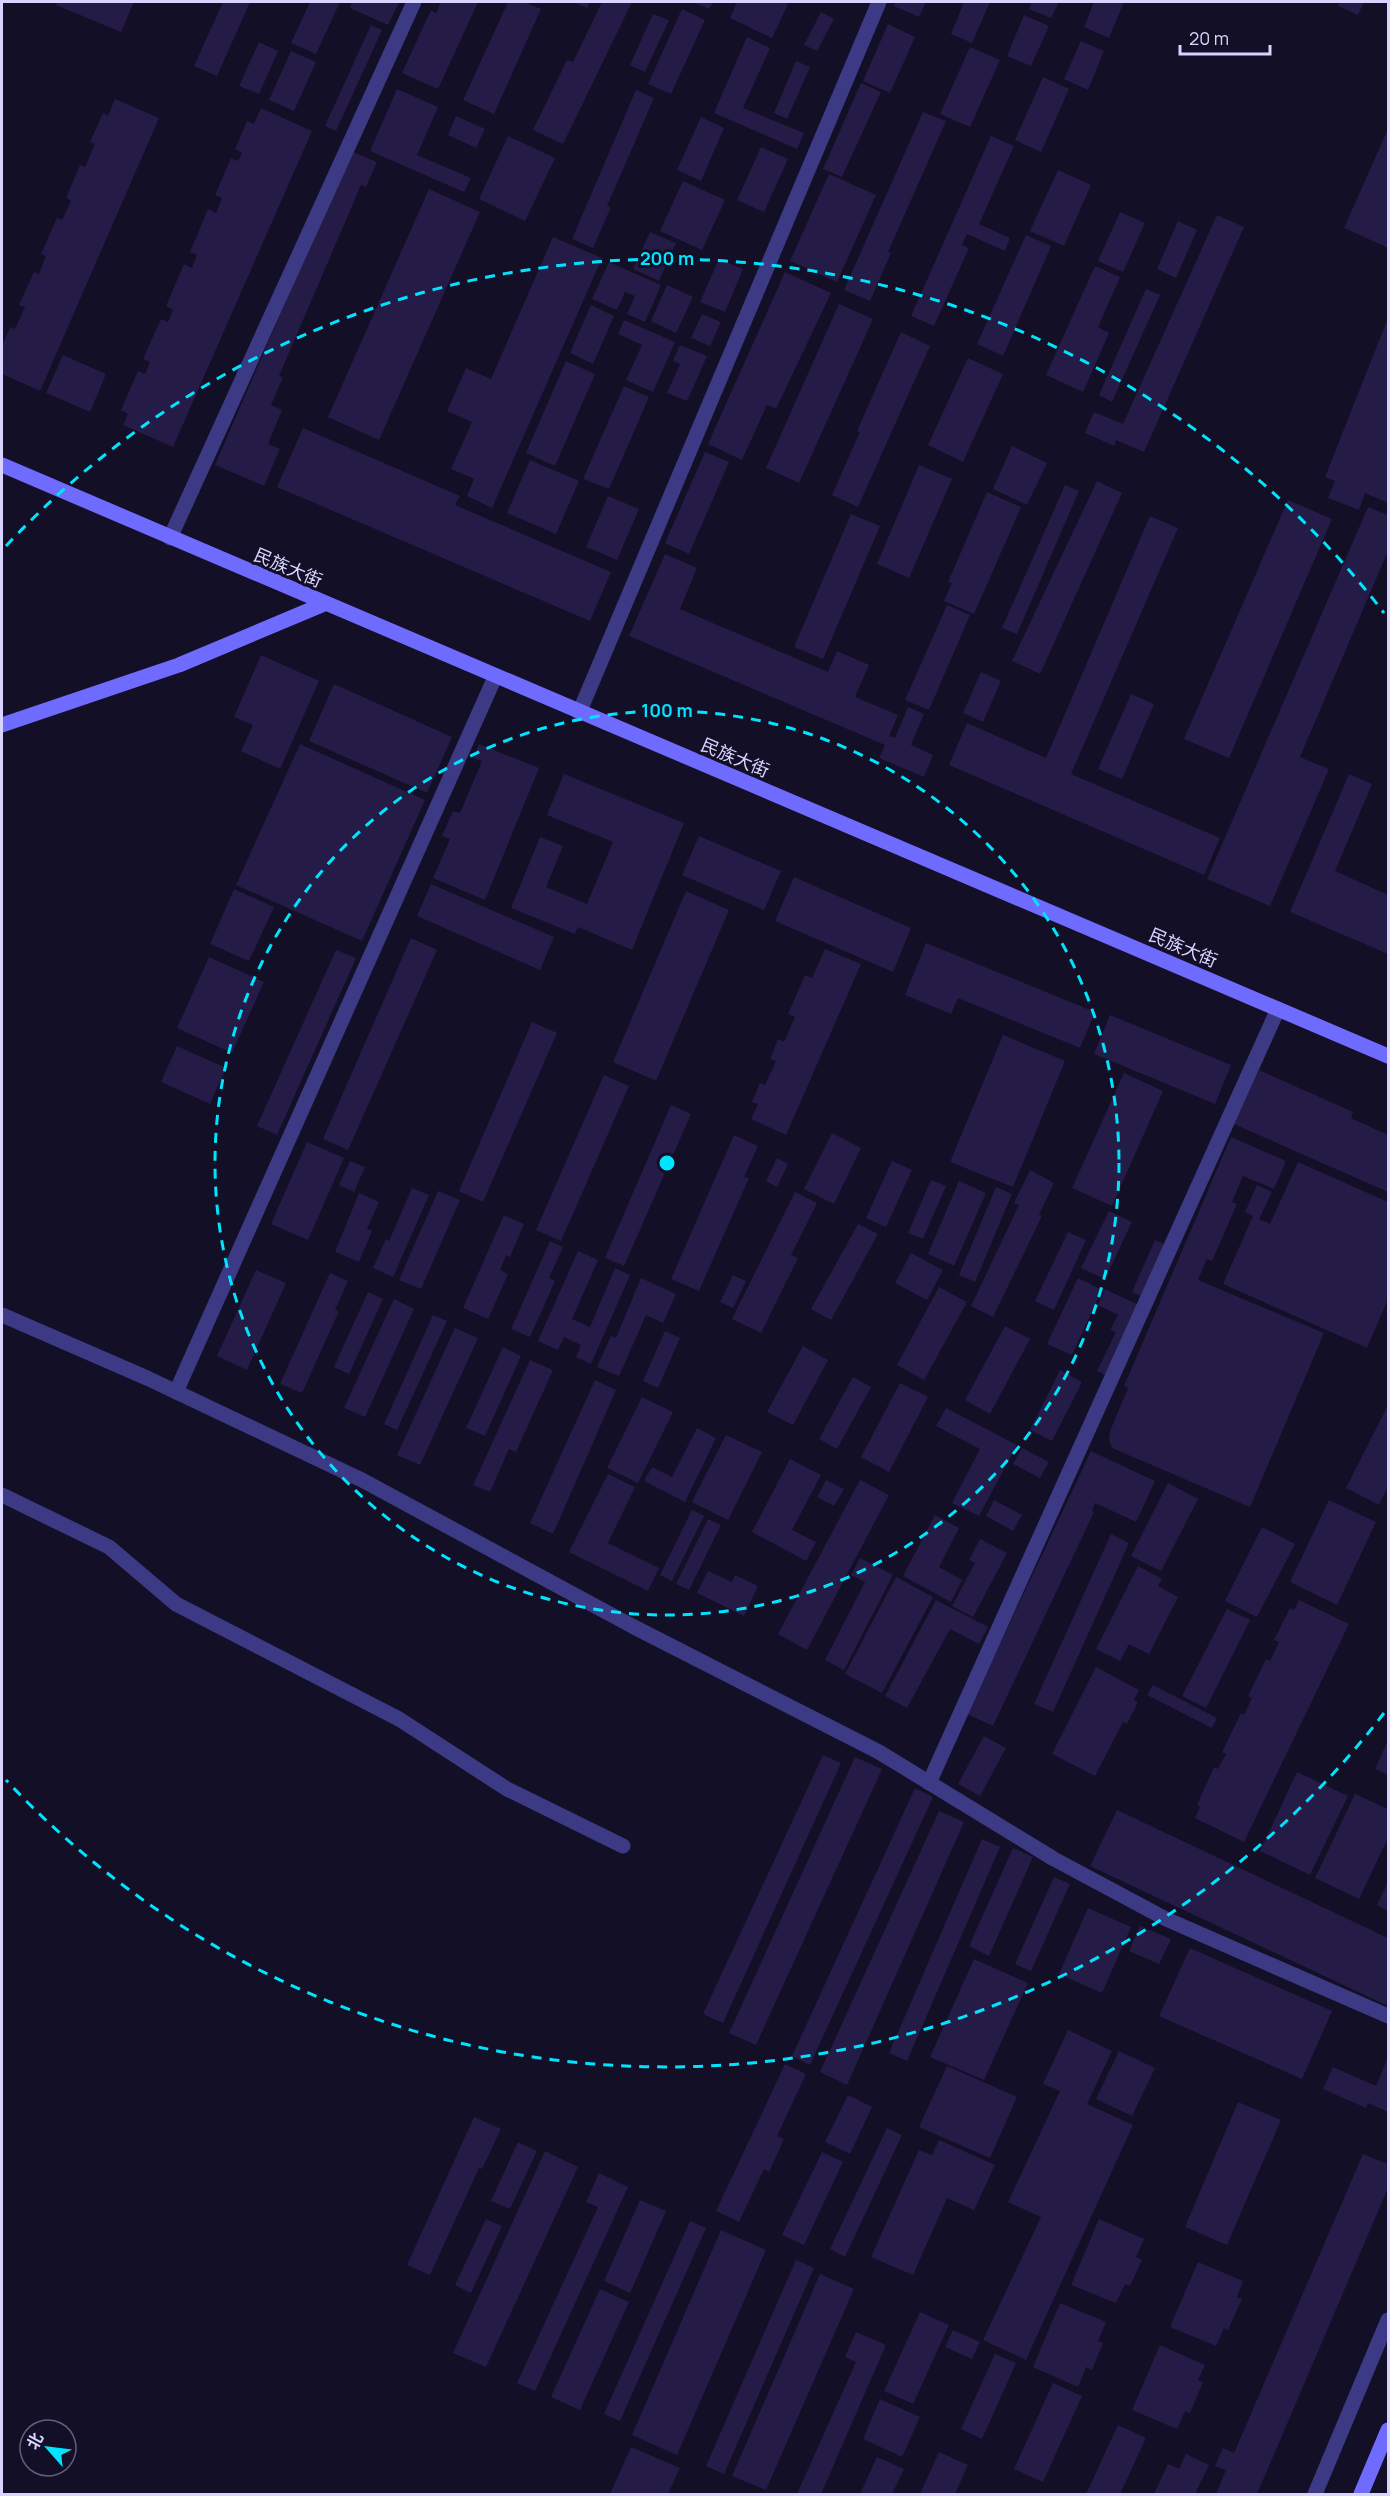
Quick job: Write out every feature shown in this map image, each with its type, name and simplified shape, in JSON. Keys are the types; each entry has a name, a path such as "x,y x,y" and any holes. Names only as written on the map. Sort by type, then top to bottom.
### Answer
{"main road":[{"name":"民族大街","path":"2,465 579,713 1389,1056"},
{"path":"2,725 179,665 324,604"},
{"path":"1361,2494 1389,2430"}],"street":[{"path":"170,538 414,2"},
{"path":"579,713 879,2"},
{"path":"176,1392 495,677"},
{"path":"929,1783 1278,1009"},
{"path":"2,1315 176,1392 362,1480 634,1627 879,1752 1054,1859 1166,1919 1389,2016"},
{"path":"2,1495 109,1547 176,1604 399,1719 507,1789 623,1846"},
{"path":"1315,2494 1389,2320"}],"building":[{"path":"57,2 134,2 121,32 56,5"},
{"path":"223,2 250,2 217,76 194,66"},
{"path":"310,2 340,2 316,54 291,43"},
{"path":"352,2 399,2 388,25 350,8"},
{"path":"441,2 478,2 438,89 402,73 431,10 436,13"},
{"path":"508,2 524,2 541,9 494,114 463,100"},
{"path":"573,2 590,2 587,8"},
{"path":"602,2 632,2 563,144 533,130 567,60 573,62"},
{"path":"693,2 713,2 709,9"},
{"path":"737,2 789,2 772,38 730,18"},
{"path":"896,2 926,2 919,17 894,6"},
{"path":"964,2 990,2 972,43 951,34"},
{"path":"1032,2 1059,2 1051,18 1029,9"},
{"path":"1094,2 1124,2 1109,38 1084,27"},
{"path":"1340,2 1364,2 1358,15 1338,6"},
{"path":"682,9 705,20 671,94 648,84"},
{"path":"821,12 834,19 817,51 804,45"},
{"path":"653,14 669,20 645,72 630,65"},
{"path":"1024,15 1049,26 1031,66 1007,56"},
{"path":"888,24 915,37 890,93 863,81"},
{"path":"371,25 382,30 336,131 325,126"},
{"path":"747,37 770,48 743,108 804,133 797,149 714,113"},
{"path":"1081,41 1104,51 1088,90 1064,79"},
{"path":"259,42 278,51 259,94 239,86"},
{"path":"970,47 1000,60 970,127 940,114"},
{"path":"291,51 316,62 294,111 269,100"},
{"path":"796,61 810,67 787,119 774,113"},
{"path":"1043,77 1069,89 1041,152 1015,140"},
{"path":"861,83 881,92 842,177 823,169"},
{"path":"397,89 438,107 417,155 471,178 464,192 370,151"},
{"path":"636,90 654,98 607,206 611,207 593,248 572,239"},
{"path":"115,99 159,118 40,391 2,374 2,346 10,327 15,329 25,307 19,305 34,272 39,274 46,256 41,254 57,218 62,220 71,201 66,198 80,165 85,167 95,144 90,142 103,113 108,116"},
{"path":"261,108 312,131 173,447 123,425 128,414 121,410 138,371 145,374 150,362 143,359 161,319 168,322 173,310 166,306 184,264 192,268 197,255 190,252 208,209 216,213 222,198 215,195 231,158 238,161 242,153 235,149 247,121 254,124"},
{"path":"923,112 946,121 888,252 891,253 870,301 844,290"},
{"path":"456,116 485,129 476,148 448,135"},
{"path":"701,117 724,128 701,181 677,170"},
{"path":"1388,129 1388,248 1344,228"},
{"path":"508,136 555,158 525,221 479,199"},
{"path":"991,136 1014,146 979,224 1010,238 1005,251 967,234 962,245 969,248 934,326 911,316"},
{"path":"761,147 788,159 764,212 737,200"},
{"path":"351,151 377,162 366,187 361,185 279,376 283,377 271,405 282,410 268,444 280,449 264,486 215,465"},
{"path":"1058,170 1091,185 1064,246 1030,231"},
{"path":"829,174 876,195 837,282 790,261"},
{"path":"683,181 725,200 702,250 660,231"},
{"path":"429,189 480,212 379,440 328,417"},
{"path":"1120,212 1145,223 1123,272 1098,261"},
{"path":"1217,215 1244,227 1144,452 1116,440 1114,446 1085,433 1094,412 1123,424"},
{"path":"1178,221 1197,230 1176,278 1157,269"},
{"path":"650,232 676,243 659,281 633,269"},
{"path":"1026,235 1051,246 1003,356 977,344"},
{"path":"553,237 602,258 492,508 467,496 474,479 451,469 472,422 447,411 466,368 491,379"},
{"path":"719,259 743,269 725,312 700,302"},
{"path":"609,262 661,285 645,322 627,314 635,296 625,292 617,310 592,299"},
{"path":"1095,266 1120,277 1098,327 1109,333 1083,392 1046,375"},
{"path":"785,272 831,293 776,409 767,405 742,460 708,444"},
{"path":"667,285 693,297 676,333 651,321"},
{"path":"1146,289 1160,295 1112,402 1099,395"},
{"path":"839,304 873,319 799,483 766,468"},
{"path":"591,305 614,316 593,364 570,353"},
{"path":"702,314 721,322 710,346 691,338"},
{"path":"1388,318 1388,503 1365,493 1359,510 1328,498 1335,481 1325,477"},
{"path":"624,320 675,342 653,392 626,380 642,345 618,334"},
{"path":"901,332 930,346 858,507 832,495 860,432 857,431"},
{"path":"680,345 707,356 687,401 667,393 680,364 673,361"},
{"path":"63,355 106,374 90,412 46,393"},
{"path":"968,358 1003,374 963,462 928,445"},
{"path":"566,361 595,374 555,466 526,453"},
{"path":"624,386 649,397 609,489 583,479"},
{"path":"303,428 460,496 455,505 611,572 590,621 277,487"},
{"path":"1012,446 1047,463 1027,505 993,489"},
{"path":"705,452 729,462 689,554 665,543"},
{"path":"530,460 579,481 556,534 507,513"},
{"path":"919,465 952,479 909,578 877,564"},
{"path":"1097,481 1122,493 1040,674 1012,661"},
{"path":"1065,485 1079,491 1017,634 1002,628"},
{"path":"987,492 1021,507 974,614 944,601 952,583 948,582"},
{"path":"608,496 639,509 617,560 586,547"},
{"path":"1288,500 1332,519 1229,758 1184,739"},
{"path":"1368,507 1388,515 1388,551 1300,757 1329,769 1270,906 1207,879"},
{"path":"851,514 880,526 823,659 794,647"},
{"path":"1150,516 1178,528 1071,774 1220,838 1204,875 949,765 967,723 1046,758"},
{"path":"665,554 697,568 680,609 828,672 837,651 869,665 855,697 898,715 889,736 895,738 908,707 924,714 911,745 933,755 924,777 879,758 885,745 629,636"},
{"path":"947,605 970,615 929,710 905,700"},
{"path":"261,655 319,681 280,769 241,751 253,725 234,717"},
{"path":"981,672 1001,681 983,722 963,713"},
{"path":"334,684 452,737 427,793 309,741"},
{"path":"1131,694 1154,704 1122,779 1098,769"},
{"path":"300,744 425,800 362,941 236,885"},
{"path":"479,744 539,768 485,900 433,878 450,839 442,836 453,811 460,813 482,761 473,758"},
{"path":"564,774 684,823 632,950 578,927 575,934 511,908 540,837 563,846 546,887 587,904 613,842 547,815"},
{"path":"1349,774 1372,784 1335,871 1388,895 1388,954 1290,912"},
{"path":"699,836 781,871 764,910 682,875"},
{"path":"794,877 911,928 893,972 775,921"},
{"path":"431,884 554,937 540,970 417,916"},
{"path":"234,889 274,907 249,961 210,944"},
{"path":"686,891 729,910 656,1081 613,1062"},
{"path":"411,938 437,950 348,1150 323,1139"},
{"path":"926,943 1095,1012 1080,1048 958,998 951,1014 905,995"},
{"path":"825,949 861,964 786,1135 751,1119 758,1104 752,1102 760,1083 765,1085 776,1061 770,1059 778,1039 784,1042 795,1017 788,1014 805,975 812,978"},
{"path":"336,950 356,958 277,1135 257,1126"},
{"path":"209,957 264,982 232,1053 177,1028"},
{"path":"1110,1015 1231,1065 1215,1104 1094,1054"},
{"path":"532,1022 557,1033 483,1202 459,1191"},
{"path":"1003,1035 1065,1061 1013,1187 950,1162"},
{"path":"177,1046 226,1068 210,1104 161,1082"},
{"path":"1259,1070 1353,1112 1351,1118 1388,1135 1388,1192 1234,1124"},
{"path":"1124,1073 1163,1091 1112,1206 1072,1188"},
{"path":"604,1075 629,1086 561,1241 536,1230"},
{"path":"671,1105 691,1114 624,1266 605,1258"},
{"path":"832,1133 861,1148 834,1204 804,1189"},
{"path":"734,1135 758,1146 744,1177 749,1178 699,1291 671,1279"},
{"path":"1231,1137 1286,1161 1274,1189 1243,1176 1232,1202 1237,1204 1212,1261 1207,1259 1198,1280 1324,1333 1250,1507 1112,1448 1109,1440 1110,1431 1128,1388 1124,1386"},
{"path":"307,1142 344,1158 308,1240 271,1224"},
{"path":"777,1158 788,1164 777,1187 766,1181"},
{"path":"350,1161 365,1167 354,1192 339,1185"},
{"path":"892,1161 912,1170 886,1227 866,1218"},
{"path":"1298,1162 1388,1202 1388,1299 1367,1348 1223,1284 1253,1216 1245,1212 1257,1185 1272,1192 1259,1219 1270,1224"},
{"path":"1030,1170 1054,1183 1039,1215 1042,1216 993,1317 971,1306 1019,1205 1014,1203"},
{"path":"931,1180 946,1186 923,1239 908,1233"},
{"path":"959,1181 986,1193 954,1266 928,1254"},
{"path":"996,1187 1012,1194 975,1282 959,1275"},
{"path":"412,1188 429,1195 393,1277 373,1268 386,1239 389,1241"},
{"path":"438,1191 460,1200 421,1289 399,1280"},
{"path":"795,1192 817,1203 791,1255 798,1258 761,1333 732,1319"},
{"path":"359,1193 379,1202 367,1229 372,1231 359,1262 335,1252"},
{"path":"1109,1211 1132,1222 1105,1279 1081,1268"},
{"path":"504,1215 524,1224 510,1257 506,1255 500,1270 508,1274 488,1319 463,1308"},
{"path":"858,1224 878,1234 831,1320 811,1309"},
{"path":"1068,1232 1086,1240 1054,1310 1035,1301"},
{"path":"1155,1240 1167,1245 1145,1298 1132,1292"},
{"path":"550,1241 563,1247 549,1278 555,1281 530,1337 511,1329"},
{"path":"578,1251 598,1260 572,1319 590,1327 615,1268 630,1275 591,1364 576,1357 581,1345 564,1337 558,1350 538,1341"},
{"path":"911,1253 943,1270 927,1300 895,1283"},
{"path":"256,1270 286,1283 247,1370 217,1356"},
{"path":"330,1273 348,1281 335,1310 339,1311 302,1393 280,1384"},
{"path":"733,1275 746,1281 733,1308 720,1302"},
{"path":"641,1278 676,1294 663,1323 646,1315 619,1376 597,1367 611,1336 616,1338"},
{"path":"1078,1278 1102,1290 1072,1355 1047,1344"},
{"path":"939,1287 967,1302 924,1380 897,1365"},
{"path":"1105,1289 1143,1307 1109,1377 1097,1371 1116,1332 1110,1330 1118,1315 1098,1305"},
{"path":"368,1292 383,1299 349,1374 334,1367"},
{"path":"394,1299 414,1309 365,1417 344,1408"},
{"path":"433,1315 447,1321 397,1430 384,1424"},
{"path":"1005,1326 1030,1339 990,1414 965,1400"},
{"path":"455,1328 478,1338 420,1465 397,1455"},
{"path":"665,1331 680,1338 658,1388 643,1381"},
{"path":"803,1346 828,1360 793,1425 767,1412"},
{"path":"503,1347 521,1356 485,1436 466,1428"},
{"path":"530,1360 553,1370 516,1452 509,1449 490,1492 473,1485"},
{"path":"1060,1370 1082,1382 1052,1441 1030,1430"},
{"path":"853,1377 871,1387 837,1449 819,1439"},
{"path":"595,1380 616,1390 553,1534 530,1523"},
{"path":"900,1383 928,1397 889,1472 861,1457"},
{"path":"642,1397 673,1412 638,1483 607,1468"},
{"path":"1388,1405 1388,1486 1379,1505 1346,1488"},
{"path":"946,1408 1017,1445 979,1516 952,1503 980,1449 936,1426"},
{"path":"697,1428 716,1438 685,1502 644,1481 652,1467 672,1477"},
{"path":"726,1435 762,1452 728,1520 692,1502"},
{"path":"1022,1448 1049,1462 1040,1478 1013,1464"},
{"path":"1091,1451 1155,1481 1136,1522 1095,1503 1092,1510 1094,1512 993,1726 967,1714"},
{"path":"790,1459 821,1475 792,1530 816,1542 806,1561 752,1532"},
{"path":"608,1474 635,1487 608,1543 659,1568 648,1591 569,1552"},
{"path":"826,1480 844,1489 834,1506 817,1497"},
{"path":"860,1480 889,1495 807,1650 778,1634"},
{"path":"1168,1483 1198,1499 1161,1571 1131,1556"},
{"path":"994,1500 1022,1515 1013,1531 986,1516"},
{"path":"1329,1500 1376,1522 1337,1605 1290,1582"},
{"path":"692,1510 704,1516 672,1581 660,1575"},
{"path":"935,1515 959,1528 939,1567 962,1580 951,1602 903,1576"},
{"path":"708,1519 721,1525 689,1590 676,1584"},
{"path":"1262,1527 1295,1544 1257,1617 1225,1601"},
{"path":"1111,1534 1129,1543 1053,1712 1034,1704"},
{"path":"980,1539 1007,1553 973,1617 952,1606 975,1563 969,1560"},
{"path":"860,1558 893,1575 844,1670 825,1660 865,1582 851,1575"},
{"path":"1138,1566 1162,1579 1158,1586 1178,1597 1149,1654 1129,1644 1120,1661 1096,1649"},
{"path":"708,1571 732,1582 735,1575 758,1586 744,1616 697,1593"},
{"path":"896,1577 933,1597 882,1693 845,1674"},
{"path":"936,1600 988,1627 979,1644 950,1629 907,1708 885,1696"},
{"path":"1299,1600 1349,1624 1244,1842 1195,1818 1200,1807 1197,1805 1214,1767 1218,1769 1226,1754 1222,1752 1241,1713 1244,1715 1252,1698 1248,1696 1266,1659 1270,1661 1279,1642 1274,1640 1290,1608 1294,1610"},
{"path":"1227,1609 1250,1620 1206,1708 1182,1696"},
{"path":"1096,1667 1139,1690 1134,1700 1138,1702 1127,1724 1123,1722 1095,1776 1052,1754"},
{"path":"1153,1685 1217,1718 1212,1728 1147,1695"},
{"path":"984,1736 1006,1748 980,1796 958,1784"},
{"path":"1388,1740 1388,1775 1375,1769"},
{"path":"823,1755 841,1763 723,2023 703,2014"},
{"path":"855,1757 882,1769 756,2045 729,2033"},
{"path":"1297,1772 1348,1796 1310,1875 1260,1851"},
{"path":"915,1788 933,1797 810,2065 792,2056"},
{"path":"1355,1794 1388,1809 1388,1838 1359,1899 1315,1878"},
{"path":"1117,1810 1388,1938 1388,2006 1090,1866"},
{"path":"939,1811 964,1822 847,2085 820,2072"},
{"path":"982,1839 1000,1847 907,2061 889,2053"},
{"path":"1013,1848 1033,1857 989,1956 969,1946"},
{"path":"1054,1877 1070,1884 1031,1971 1015,1964"},
{"path":"1388,1882 1388,1911 1377,1905"},
{"path":"1088,1908 1131,1927 1102,1993 1059,1974"},
{"path":"1140,1926 1171,1939 1159,1964 1129,1951"},
{"path":"1190,1948 1332,2011 1302,2079 1159,2016"},
{"path":"974,1959 1028,1983 984,2080 930,2057"},
{"path":"1068,2030 1112,2051 1087,2104 1133,2125 1026,2360 983,2340 1041,2217 1008,2202 1060,2091 1043,2084"},
{"path":"1119,2051 1155,2068 1132,2116 1096,2099"},
{"path":"1388,2057 1388,2112 1368,2103 1366,2108 1323,2089 1333,2067 1376,2086"},
{"path":"785,2064 806,2074 777,2136 784,2139 769,2172 764,2169 739,2222 716,2211"},
{"path":"947,2066 1017,2097 990,2158 919,2127"},
{"path":"848,2095 872,2107 850,2154 825,2142"},
{"path":"1238,2102 1281,2120 1227,2245 1185,2227"},
{"path":"474,2117 501,2129 482,2169 479,2168 430,2275 407,2265"},
{"path":"887,2128 902,2135 845,2257 830,2249"},
{"path":"939,2140 995,2165 974,2210 947,2198 913,2275 871,2257 919,2150 932,2155"},
{"path":"518,2142 537,2151 510,2209 491,2201"},
{"path":"545,2151 578,2167 486,2367 453,2353"},
{"path":"822,2152 843,2162 804,2245 782,2235"},
{"path":"1363,2154 1388,2164 1388,2188 1257,2494 1216,2494 1226,2470 1215,2466 1223,2448 1234,2453"},
{"path":"599,2173 628,2187 535,2391 517,2383 598,2207 586,2202"},
{"path":"640,2200 666,2211 630,2293 604,2281"},
{"path":"486,2219 502,2226 471,2293 455,2285"},
{"path":"1099,2219 1144,2239 1136,2257 1142,2260 1130,2286 1125,2284 1116,2303 1071,2285"},
{"path":"690,2221 706,2228 620,2421 604,2414"},
{"path":"721,2230 766,2250 677,2455 632,2435"},
{"path":"796,2260 814,2268 724,2474 706,2466"},
{"path":"1198,2262 1243,2281 1237,2297 1242,2299 1228,2330 1224,2328 1216,2346 1170,2327"},
{"path":"820,2274 854,2289 766,2490 732,2476"},
{"path":"600,2289 629,2302 580,2410 551,2397"},
{"path":"1060,2303 1106,2322 1098,2341 1103,2343 1092,2370 1086,2367 1078,2387 1033,2367"},
{"path":"920,2312 949,2325 913,2404 884,2391"},
{"path":"953,2330 980,2342 972,2359 945,2347"},
{"path":"856,2332 886,2345 821,2494 797,2494 856,2362 845,2357"},
{"path":"1160,2345 1205,2365 1198,2380 1203,2382 1190,2413 1185,2411 1177,2429 1132,2410"},
{"path":"995,2354 1016,2363 982,2439 961,2429"},
{"path":"1053,2383 1082,2396 1043,2482 1014,2469"},
{"path":"880,2399 920,2417 902,2457 863,2439"},
{"path":"1118,2425 1146,2438 1120,2494 1086,2494"},
{"path":"631,2447 680,2468 668,2494 610,2494"},
{"path":"939,2452 968,2465 955,2494 920,2494"},
{"path":"1186,2454 1209,2465 1195,2494 1154,2494 1168,2464 1179,2469"},
{"path":"877,2457 904,2469 892,2494 860,2494"}]}
